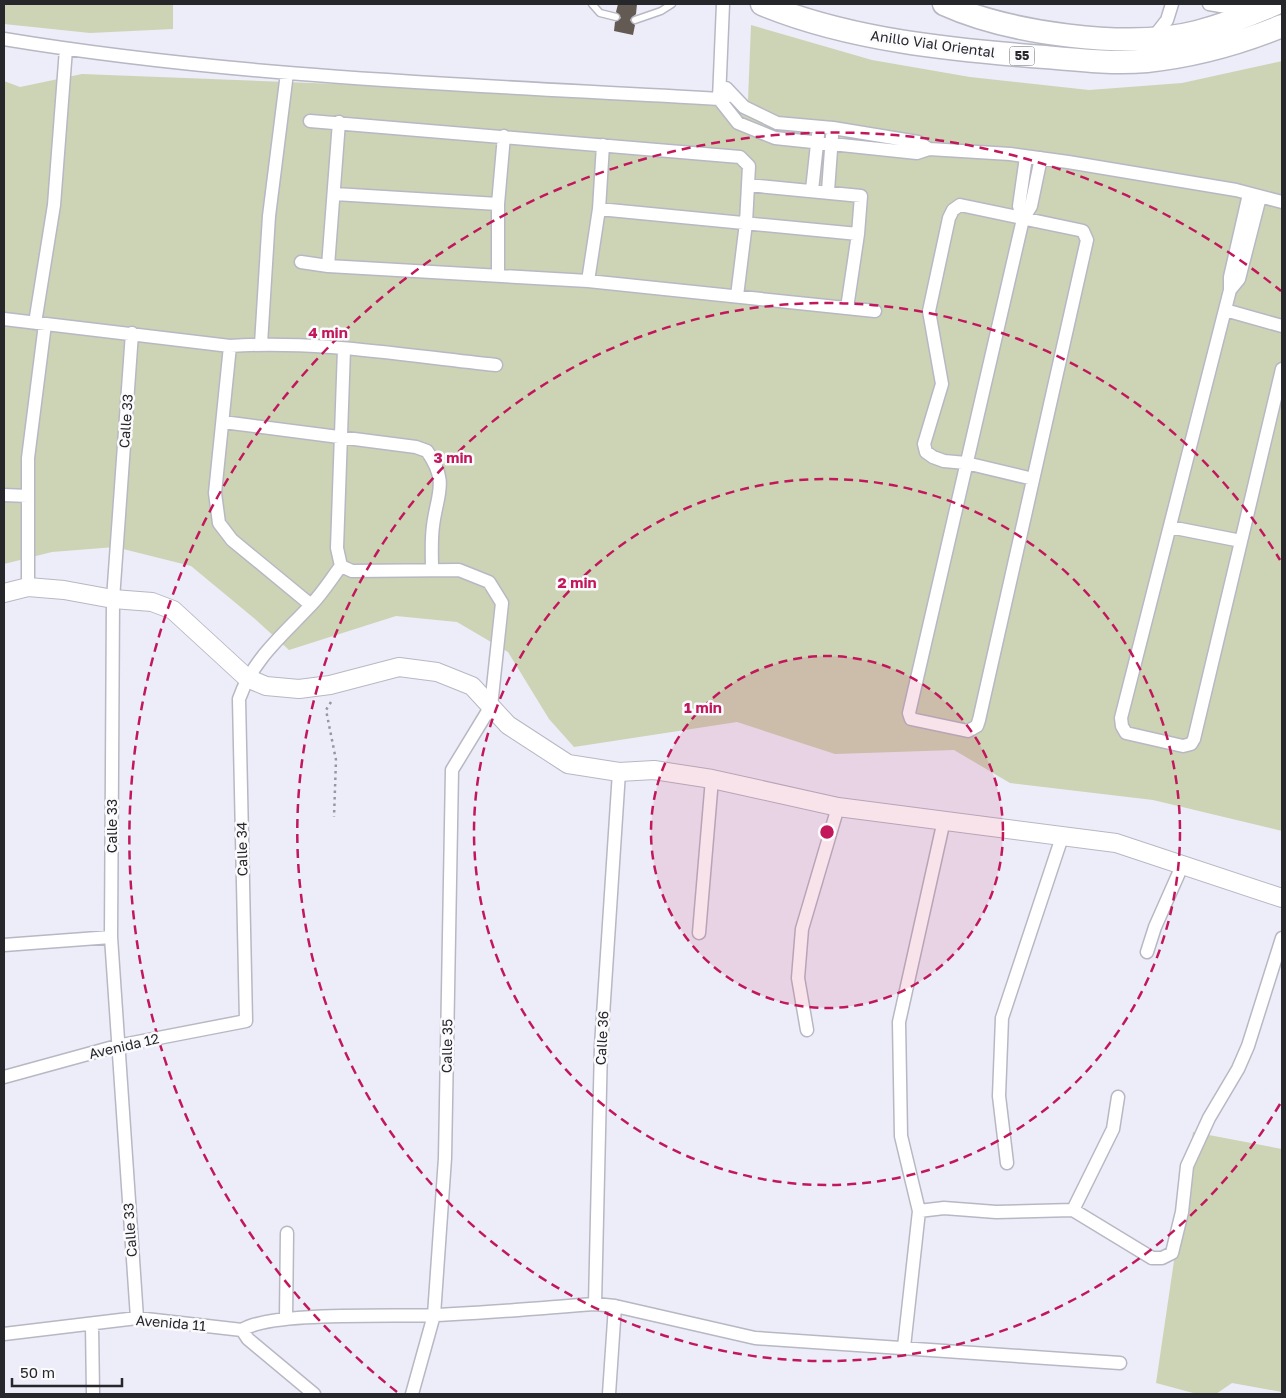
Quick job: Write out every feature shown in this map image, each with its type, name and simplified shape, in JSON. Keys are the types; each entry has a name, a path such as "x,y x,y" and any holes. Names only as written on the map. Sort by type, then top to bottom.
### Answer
{"highway":[{"name":"Anillo Vial Oriental","path":"762,4 788,15 855,33 1006,54 1081,60 1145,61 1207,52 1282,26"},
{"path":"788,15 800,13 812,4"},
{"name":"55","path":"944,4 1030,31 1102,37 1153,38 1196,32 1266,8"}],"street":[{"path":"723,4 719,99 738,123 775,138 917,153 929,149 1026,156 1236,190 1282,202"},
{"path":"1153,38 1167,20 1172,4"},
{"path":"1209,4 1266,8"},
{"path":"4,39 66,49 287,73 719,99 731,95"},
{"path":"28,587 28,458 40,323 54,205 66,49"},
{"path":"261,344 269,216 287,73"},
{"path":"720,80 731,95 744,107 777,123 833,128 918,142 929,149"},
{"path":"310,121 740,156 749,166 746,223 737,296"},
{"path":"328,266 339,122"},
{"path":"812,190 819,127"},
{"path":"828,191 833,128"},
{"path":"498,275 498,204 504,136"},
{"path":"588,281 599,209 603,145"},
{"path":"1023,218 1019,206 1026,156"},
{"path":"1033,479 966,463 944,461 926,452 924,444 942,384 929,311 949,218 960,205 1023,218 1083,231 1087,240 1033,479 977,726 968,731 911,719 909,713 966,463 1023,218 1031,206 1041,158"},
{"path":"748,185 828,191 861,196 858,234 847,308"},
{"path":"335,194 498,204"},
{"path":"1254,196 1239,279 1230,290 1122,718 1122,726 1126,733 1183,746 1191,744 1194,740 1282,370"},
{"path":"599,209 858,234"},
{"path":"301,262 328,266 588,281 875,311"},
{"path":"1225,310 1282,326"},
{"path":"4,319 230,346 261,344 344,349 496,365"},
{"name":"Calle 33","path":"132,333 113,599 111,937 137,1318"},
{"path":"230,346 215,493 219,523 232,540 312,605"},
{"path":"344,349 337,548 341,566 352,571 459,570 489,582 502,603 491,706"},
{"path":"223,422 416,447 426,451 433,460 439,474 441,490 433,526 432,570"},
{"path":"4,495 28,496"},
{"path":"1170,527 1241,541"},
{"name":"Calle 34","path":"246,1021 239,699 247,678 275,642 312,605 341,566"},
{"path":"4,593 28,587 64,590 113,599 152,602 173,610 247,678 266,686 299,689 330,685 399,666 437,672 472,686 508,725 568,764 619,772 654,770 712,779 838,807 1116,843 1282,898"},
{"name":"Calle 35","path":"412,1394 434,1315 445,1158 452,770 491,706"},
{"name":"Calle 36","path":"594,1304 601,1046 619,772"},
{"path":"699,933 712,779"},
{"path":"807,1030 798,978 802,929 838,807"},
{"path":"904,1347 919,1211 901,1136 899,1022 944,820"},
{"path":"1007,1164 999,1096 1002,1018 1062,837"},
{"path":"1147,952 1155,927 1182,866"},
{"path":"4,946 111,937"},
{"path":"919,1211 944,1208 996,1212 1073,1210 1152,1258 1162,1258 1172,1253 1182,1212 1188,1166 1209,1118 1238,1069 1248,1046 1282,938"},
{"name":"Avenida 12","path":"4,1077 117,1046 246,1021"},
{"path":"1073,1210 1113,1129 1118,1097"},
{"path":"286,1319 287,1233"},
{"path":"314,1394 248,1339 242,1330 249,1326 286,1319 434,1315 594,1304 615,1306 755,1338 1120,1363"},
{"path":"609,1394 615,1306"},
{"name":"Avenida 11","path":"4,1334 92,1325 137,1318 242,1330"},
{"path":"92,1325 93,1394"}],"lane":[{"path":"592,4 600,13 616,17"},
{"path":"635,20 661,11 672,4"}],"path":[{"path":"334,817 336,760 326,710 328,704 340,695 348,679"}],"green space":[{"path":"4,4 173,4 173,29 90,33 4,24"},
{"path":"751,25 872,60 970,77 1089,90 1182,83 1282,61 1282,831 1153,800 1010,783 954,750 835,754 737,722 574,747 549,719 508,652 457,622 396,616 289,650 191,566 115,547 52,552 4,564 4,81 20,87 82,74 748,100"},
{"path":"1193,1132 1282,1149 1282,1392 1232,1383 1216,1394 1197,1394 1156,1383"}],"building":[{"path":"618,4 637,4 636,14 630,20 635,25 633,35 614,31 615,22 621,18 616,12"}]}
